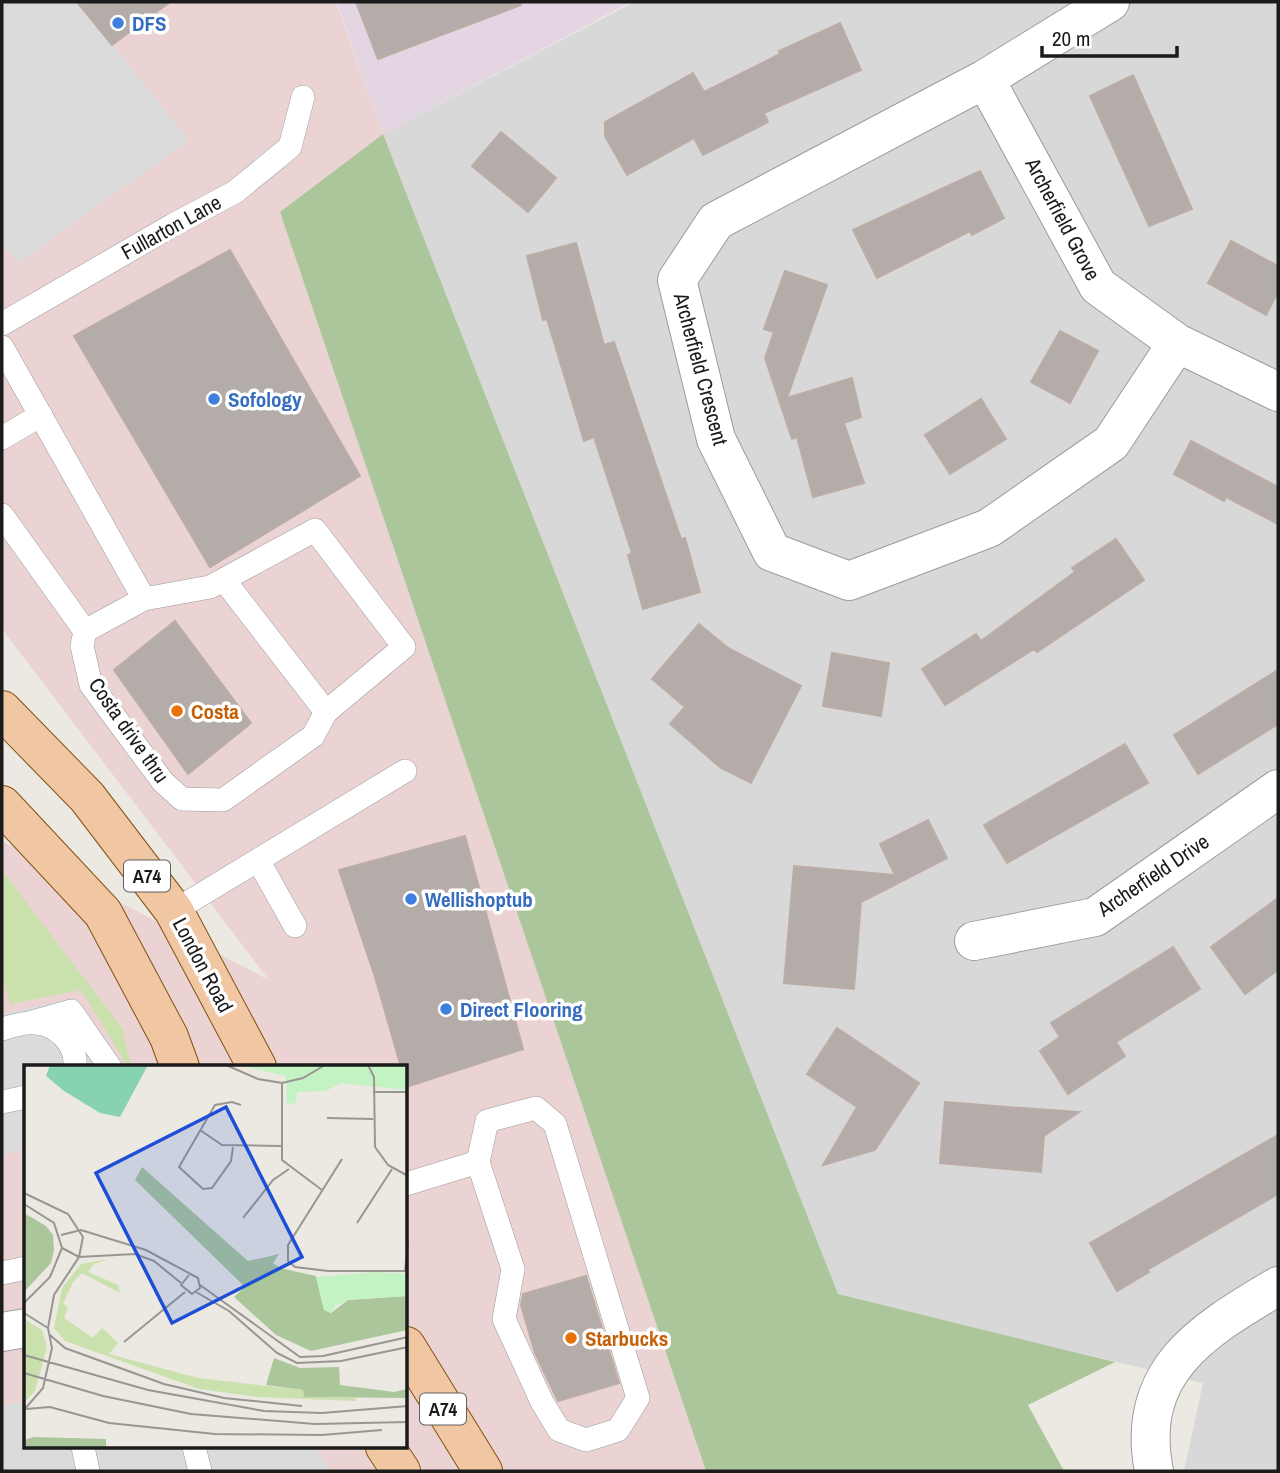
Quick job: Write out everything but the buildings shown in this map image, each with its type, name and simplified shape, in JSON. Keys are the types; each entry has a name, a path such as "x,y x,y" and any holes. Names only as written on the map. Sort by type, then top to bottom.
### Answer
{"main road":[{"name":"London Road","path":"2,710 87,797 174,911 256,1065"},
{"name":"A74","path":"2,805 103,913 169,1037 179,1065"},
{"name":"A74","path":"408,1349 482,1471"},
{"path":"386,1448 401,1471"}],"street":[{"name":"Archerfield Crescent","path":"1110,2 985,79 716,220 677,280 716,439 772,552 849,581 989,528 1111,443 1177,343"},
{"name":"Archerfield Grove","path":"985,79 1098,286 1177,343 1278,392"},
{"name":"Archerfield Drive","path":"974,941 1095,917 1278,789"},
{"path":"1154,1471 1152,1428 1156,1403 1179,1357 1216,1323 1278,1286"},
{"path":"2,1332 24,1328"}],"lane":[{"name":"Fullarton Lane","path":"2,324 235,192 290,147 303,97"},
{"path":"2,347 144,599"},
{"path":"2,438 41,415"},
{"path":"2,515 83,639 144,599 211,587 315,530 404,647 326,712 224,580"},
{"name":"Costa drive thru","path":"83,639 91,685 163,782 182,799 223,800 313,736 326,712"},
{"path":"174,911 405,771"},
{"path":"258,860 295,926"},
{"path":"2,1029 71,1011 94,1056"},
{"path":"32,1022 59,1031 73,1051 75,1065"},
{"path":"2,1102 24,1097"},
{"path":"536,1108 555,1124 638,1398 618,1430 586,1440 559,1430 542,1402 504,1319 513,1269 478,1162 487,1121 536,1108"},
{"path":"408,1183 478,1162"},
{"path":"2,1273 24,1268"},
{"path":"83,1448 88,1471"},
{"path":"194,1448 200,1471"}],"shaded area":[{"path":"2,2 336,2 383,134 280,212 706,1471 2,1471 2,841 269,980 2,629"},
{"path":"2,2 77,2 189,140 19,263 2,245"},
{"path":"337,2 631,2 383,134"},
{"path":"634,2 1278,2 1278,1471 1184,1471 1203,1383 838,1294 383,134"},
{"path":"75,998 120,1065 24,1065 24,1150 2,1155 2,1014"},
{"path":"24,1401 24,1448 315,1448 331,1471 2,1471 2,1406"}],"green space":[{"path":"383,134 838,1294 1115,1362 1028,1405 1064,1471 706,1471 280,212"},
{"path":"2,870 122,1028 131,1065 127,1065 81,990 10,1004 2,976"}],"place":[{"name":"DFS","path":"118,23"},
{"name":"Sofology","path":"214,399"},
{"name":"Costa","path":"177,711"},
{"name":"Wellishoptub","path":"411,899"},
{"name":"Direct Flooring","path":"446,1009"},
{"name":"Starbucks","path":"571,1338"}]}
